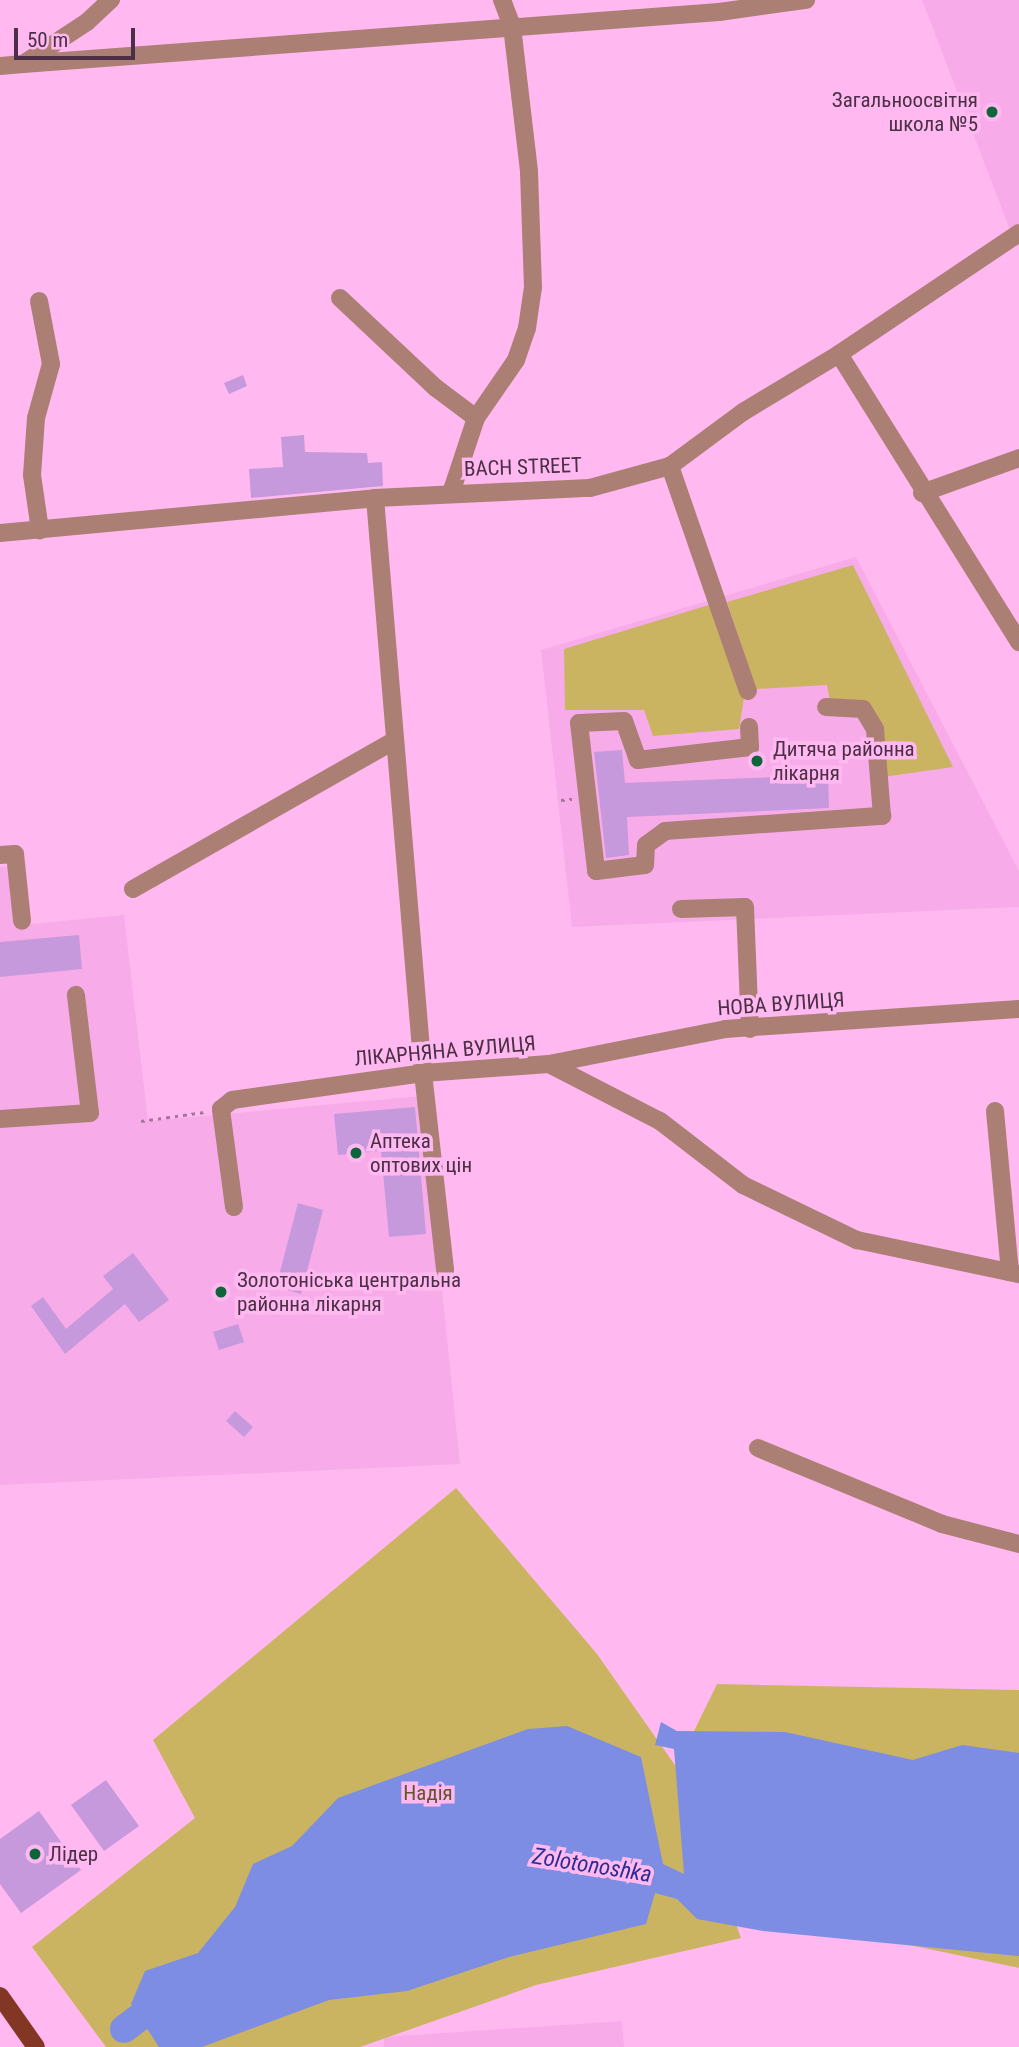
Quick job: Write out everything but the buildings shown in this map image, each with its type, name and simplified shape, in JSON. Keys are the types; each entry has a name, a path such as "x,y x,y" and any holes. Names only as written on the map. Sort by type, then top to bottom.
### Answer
{"main road":[{"path":"0,1996 36,2047"}],"street":[{"path":"23,64 87,22 111,0"},
{"path":"451,492 476,418 516,360 527,328 533,287 529,171 512,26 502,0"},
{"path":"0,66 719,12 806,0"},
{"name":"BACH STREET","path":"0,534 451,492 590,488 670,466 743,412 839,354 1019,233"},
{"path":"340,298 436,388 476,418"},
{"path":"38,301 51,364 35,429 32,475 40,530"},
{"path":"839,354 922,493 1019,642"},
{"path":"922,493 1019,458"},
{"path":"670,466 748,691"},
{"path":"375,498 423,1073 445,1270"},
{"path":"749,727 750,747 638,760 624,721 579,723 596,871 645,864 646,845 666,831 882,816 875,729 863,709 826,707"},
{"path":"133,889 396,740"},
{"path":"0,855 15,854 22,921"},
{"path":"681,909 745,907 750,1029"},
{"path":"0,1119 90,1113 76,995"},
{"name":"НОВА ВУЛИЦЯ","path":"549,1064 725,1030 1019,1009"},
{"name":"ЛІКАРНЯНА ВУЛИЦЯ","path":"221,1109 232,1100 423,1073 549,1064 660,1121 743,1185 857,1240 1015,1273"},
{"path":"221,1109 234,1207"},
{"path":"995,1111 1015,1273"},
{"path":"758,1448 942,1524 1019,1544"}],"path":[{"path":"561,800 572,799"},
{"path":"141,1121 221,1109"}],"shaded area":[{"name":"Загальноосвітня школа №5","path":"922,0 1019,0 1019,224 1010,230"},
{"name":"Дитяча районна лікарня","path":"856,557 1019,871 1019,907 572,927 541,650"},
{"name":"Золотоніська центральна районна лікарня","path":"14,866 20,925 124,915 148,1121 422,1096 460,1464 0,1485 0,867"},
{"path":"622,2021 624,2047 384,2047 384,2037"}],"green space":[{"path":"853,565 953,767 883,777 879,724 830,701 827,685 756,689 727,602"},
{"path":"712,604 744,698 739,729 653,736 644,710 565,710 564,649"},
{"name":"Надія","path":"456,1488 597,1654 684,1778 741,1938 536,1985 360,2047 106,2047 32,1947 195,1818 153,1740"},
{"path":"717,1684 1019,1690 1019,1968 829,1928 699,1783 694,1731"}],"water":[{"path":"661,1722 677,1731 785,1732 913,1760 962,1745 1019,1753 1019,1956 763,1931 697,1919 677,1899 655,1893 646,1924 509,1957 407,1991 329,2000 202,2047 159,2047 131,2004 145,1971 198,1953 235,1907 253,1864 292,1846 338,1798 528,1729 567,1726 641,1757 663,1864 684,1874 674,1749 655,1745"}],"waterway":[{"name":"Zolotonoshka","path":"124,2029 169,1995"}],"place":[{"name":"Загальноосвітня школа №5","path":"992,112"},
{"name":"Дитяча районна лікарня","path":"757,761"},
{"name":"Аптека оптових цін","path":"356,1153"},
{"name":"Золотоніська центральна районна лікарня","path":"221,1292"},
{"name":"Лідер","path":"35,1854"}]}
